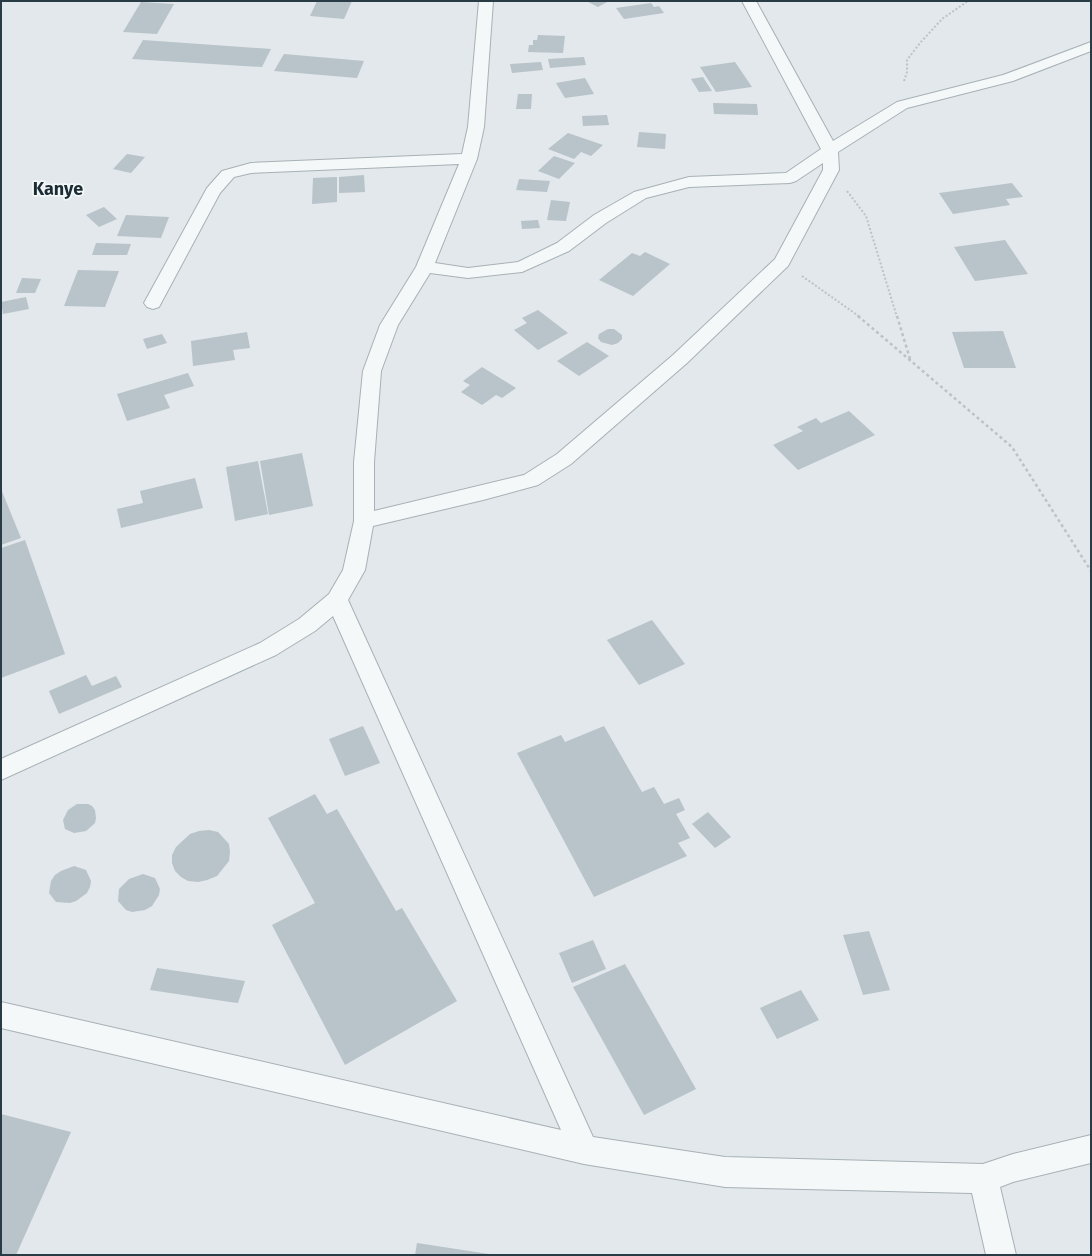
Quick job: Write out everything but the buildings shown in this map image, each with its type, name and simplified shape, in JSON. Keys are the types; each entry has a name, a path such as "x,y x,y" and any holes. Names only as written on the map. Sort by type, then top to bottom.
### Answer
{"street":[{"path":"1,770 268,649 307,625 337,600 354,570 364,520 364,462 372,371 389,326 425,267 469,159 476,127 486,1"},
{"path":"364,520 483,493 531,480 564,459 680,359 782,262 831,170 830,150 749,1"},
{"path":"425,267 468,273 522,267 563,247 600,220 640,195 689,182 790,178 830,150 902,105 1008,78 1091,46"},
{"path":"153,303 213,191 228,174 251,168 469,159"},
{"path":"337,600 584,1150"},
{"path":"1,1015 584,1150 725,1172 983,1179 1013,1168 1091,1149"},
{"path":"983,1179 1001,1255"}],"path":[{"path":"902,105 902,85 907,72 907,60 924,37 954,8 968,1"},
{"path":"831,170 866,216 910,360"},
{"path":"782,262 869,324 1012,447 1091,571"}],"district":[{"name":"Kanye","path":"58,189"}]}
